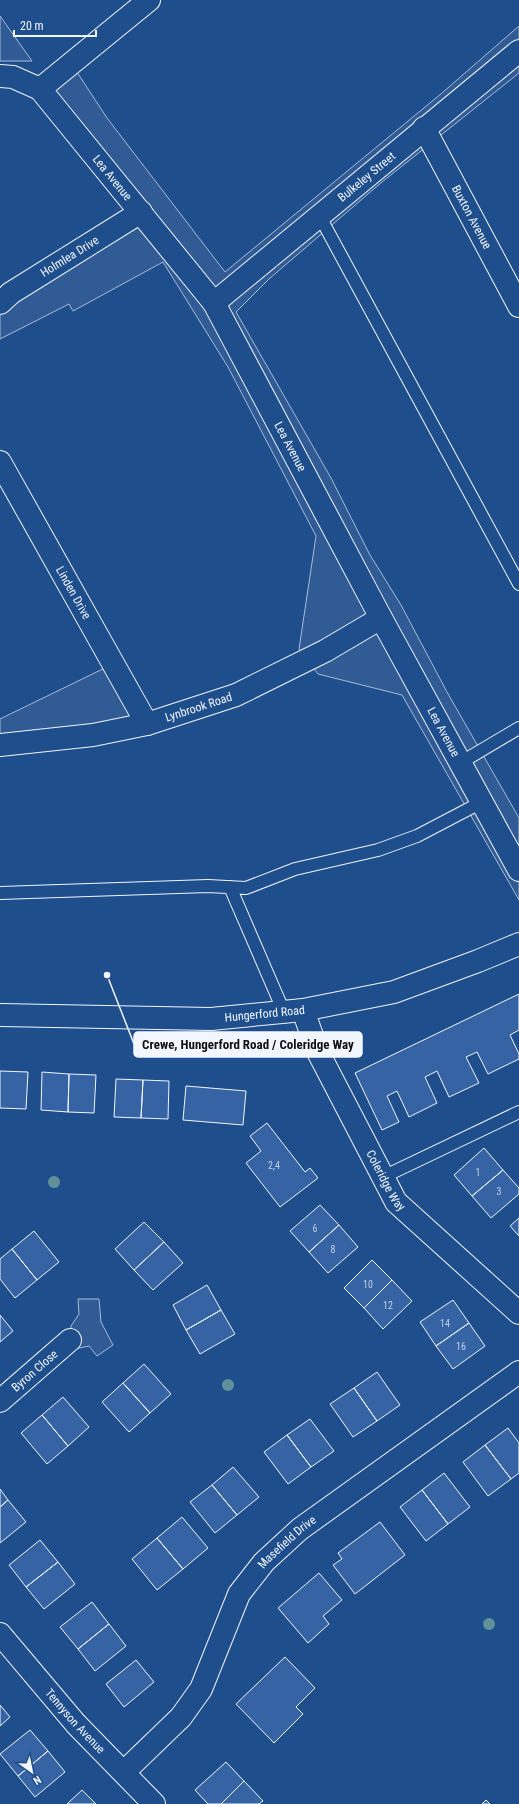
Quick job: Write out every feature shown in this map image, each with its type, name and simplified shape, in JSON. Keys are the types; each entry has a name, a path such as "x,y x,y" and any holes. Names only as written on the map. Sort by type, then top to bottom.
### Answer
{"street":[{"path":"40,89 149,0"},
{"name":"Bulkeley Street","path":"214,303 319,214 519,51"},
{"name":"Lea Avenue","path":"0,76 13,77 40,89 214,303 381,618 519,870"},
{"name":"Buxton Avenue","path":"424,128 519,306"},
{"name":"Holmlea Drive","path":"0,303 11,293 141,212"},
{"name":"Linden Drive","path":"0,462 147,724"},
{"name":"Lynbrook Road","path":"0,745 93,735 147,724 236,695 325,651 381,618"},
{"name":"Hungerford Road","path":"0,1015 211,1019 293,1011 394,992 478,962 519,944"},
{"name":"Coleridge Way","path":"293,1011 317,1050 396,1202 519,1313"},
{"name":"Byron Close","path":"0,1401 70,1340"},
{"name":"Masefield Drive","path":"124,1772 181,1717 201,1690 238,1594 264,1562 300,1529 519,1372"},
{"name":"Tennyson Avenue","path":"0,1634 76,1724 154,1804"}],"lane":[{"path":"319,214 519,584"},
{"path":"460,762 519,728"},
{"path":"0,893 208,886 246,888 295,869 378,850 417,836 482,802"},
{"path":"230,887 293,1011"},
{"path":"383,1177 519,1112"}],"shaded area":[{"path":"0,16 32,61 0,61"},
{"path":"519,26 519,73 382,182 269,279 236,312 331,478 370,555 401,605 447,692 519,818 519,900 402,695 318,674 299,649 316,536 228,367 163,262 73,311 69,304 0,339 0,303 140,212 40,89 71,63 107,118 225,272 442,93"},
{"path":"113,664 147,724 0,745 0,719"},
{"path":"78,1299 99,1299 101,1322 113,1345 97,1356 89,1346 75,1349 70,1340 71,1326 79,1314"}],"building":[{"path":"519,994 519,1030 510,1035 519,1054 519,1059 488,1074 477,1052 466,1057 479,1083 449,1097 437,1071 425,1077 437,1103 409,1117 397,1091 387,1096 399,1122 382,1130 355,1073"},
{"path":"0,1071 28,1072 26,1109 0,1108"},
{"path":"42,1072 69,1074 68,1112 41,1110"},
{"path":"69,1074 96,1075 94,1113 68,1112"},
{"path":"116,1079 143,1080 141,1118 114,1117"},
{"path":"143,1080 169,1081 168,1119 141,1118"},
{"path":"186,1086 246,1091 243,1125 183,1120"},
{"path":"267,1123 305,1172 310,1168 318,1178 280,1207 246,1163 261,1151 250,1136"},
{"path":"484,1148 503,1170 472,1196 454,1175"},
{"path":"503,1170 519,1188 519,1194 491,1218 472,1196"},
{"path":"320,1205 339,1225 309,1252 290,1231"},
{"path":"519,1218 519,1236 510,1226"},
{"path":"144,1222 164,1242 134,1270 115,1249"},
{"path":"339,1225 358,1247 328,1273 309,1252"},
{"path":"34,1231 59,1262 37,1280 12,1249"},
{"path":"164,1242 183,1263 153,1290 134,1270"},
{"path":"12,1249 37,1280 15,1298 0,1279 0,1259"},
{"path":"372,1260 392,1280 364,1308 344,1288"},
{"path":"392,1280 412,1301 383,1329 364,1308"},
{"path":"207,1285 221,1310 186,1330 173,1305"},
{"path":"453,1300 469,1323 436,1346 420,1322"},
{"path":"221,1310 235,1334 200,1354 186,1330"},
{"path":"0,1315 13,1331 0,1342"},
{"path":"469,1323 485,1346 453,1369 436,1346"},
{"path":"144,1364 171,1394 150,1413 123,1383"},
{"path":"377,1372 400,1405 377,1421 354,1388"},
{"path":"123,1383 150,1413 129,1432 102,1402"},
{"path":"354,1388 377,1421 353,1437 330,1404"},
{"path":"63,1397 89,1427 68,1446 42,1415"},
{"path":"42,1415 68,1446 47,1464 21,1433"},
{"path":"310,1419 334,1451 311,1467 287,1435"},
{"path":"508,1428 519,1443 519,1473 511,1479 485,1445"},
{"path":"287,1435 311,1467 288,1484 264,1452"},
{"path":"485,1445 511,1479 488,1496 463,1462"},
{"path":"233,1467 259,1497 237,1515 212,1485"},
{"path":"444,1473 470,1507 448,1524 422,1490"},
{"path":"212,1485 237,1515 215,1533 190,1502"},
{"path":"0,1489 8,1500 0,1507"},
{"path":"422,1490 448,1524 426,1541 400,1507"},
{"path":"8,1500 26,1522 0,1543 0,1507"},
{"path":"182,1517 208,1548 183,1569 157,1538"},
{"path":"380,1522 405,1555 355,1594 333,1565 342,1559 338,1553"},
{"path":"157,1538 183,1569 157,1590 132,1559"},
{"path":"40,1540 58,1562 26,1587 9,1565"},
{"path":"58,1562 75,1584 44,1609 26,1587"},
{"path":"319,1573 342,1600 323,1616 329,1624 308,1643 278,1608"},
{"path":"92,1602 109,1624 78,1649 60,1627"},
{"path":"109,1624 126,1646 95,1671 78,1649"},
{"path":"285,1657 315,1688 296,1707 303,1714 274,1743 236,1704"},
{"path":"136,1660 154,1682 124,1707 106,1684"},
{"path":"0,1705 10,1717 0,1726"},
{"path":"30,1730 48,1751 18,1776 0,1754"},
{"path":"48,1751 65,1772 35,1797 18,1776"},
{"path":"226,1762 244,1781 221,1804 208,1804 195,1790"},
{"path":"244,1781 263,1801 259,1804 221,1804"},
{"path":"82,1790 96,1804 67,1804"},
{"path":"486,1800 490,1804 482,1804"}],"place":[{"name":"Crewe, Hungerford Road / Coleridge Way","path":"107,975"}]}
